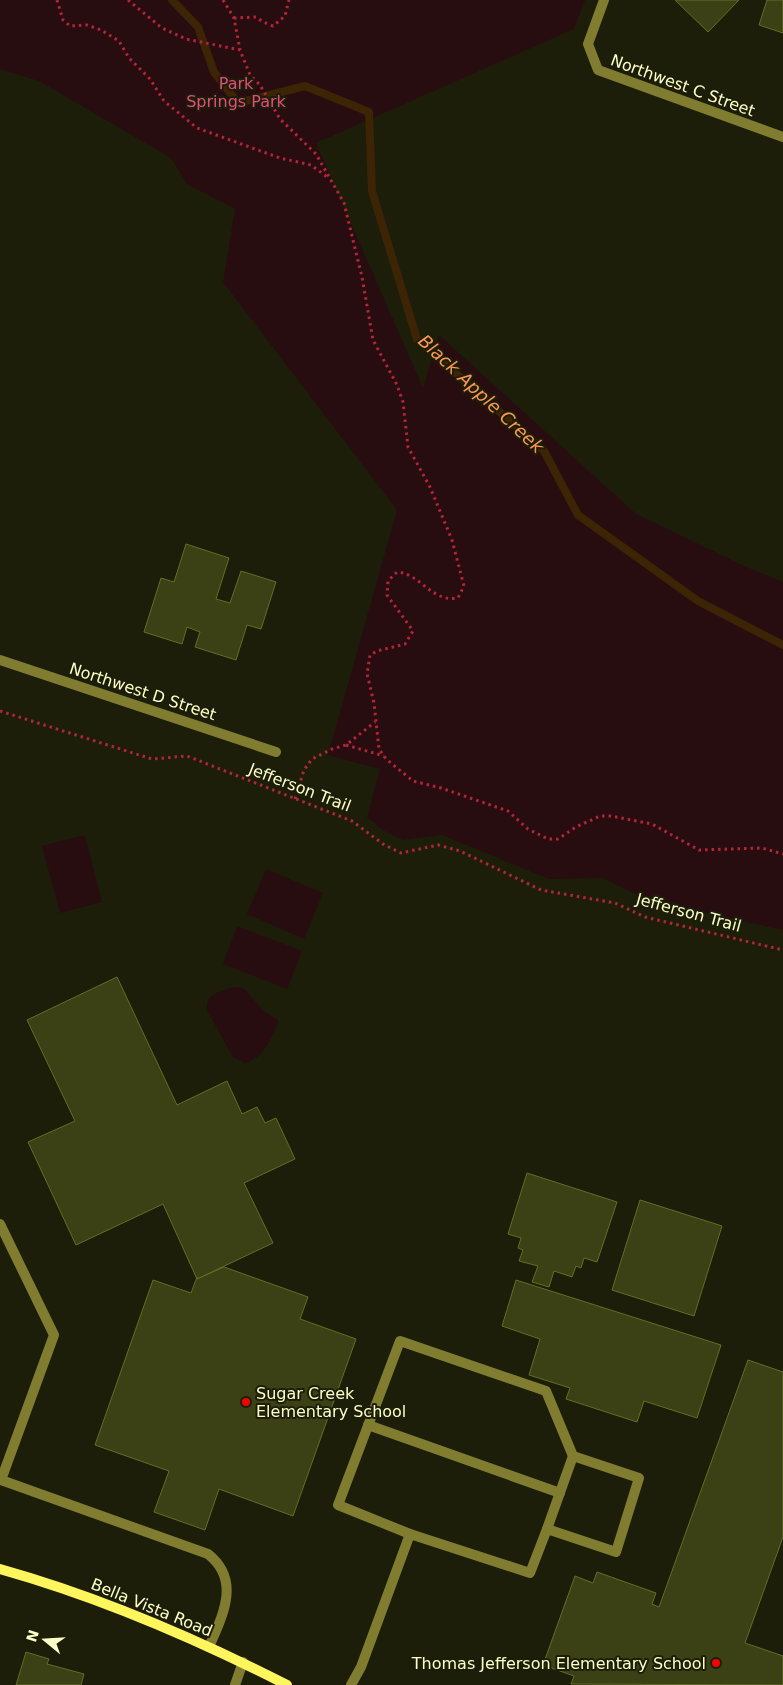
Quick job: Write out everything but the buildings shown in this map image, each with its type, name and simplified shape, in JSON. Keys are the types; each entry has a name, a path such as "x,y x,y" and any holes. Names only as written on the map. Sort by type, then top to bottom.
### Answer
{"street":[{"name":"Northwest C Street","path":"604,0 588,44 598,70 783,137"},
{"name":"Northwest D Street","path":"0,660 276,752"},
{"path":"0,1224 54,1335 1,1480 208,1554 220,1563 226,1580 226,1605 209,1647"},
{"path":"400,1341 546,1391 573,1456 530,1573 410,1534 338,1505 368,1425 400,1341"},
{"path":"368,1425 560,1493"},
{"path":"547,1529 616,1552 639,1478 573,1456"},
{"path":"351,1685 361,1667 410,1534"},
{"name":"Bella Vista Road","path":"0,1569 105,1602 243,1662 287,1685"},
{"path":"235,1685 243,1662"}],"path":[{"path":"57,0 63,20 70,26 87,26 101,30 119,41 129,58 150,79 164,101 197,128 280,158 311,165 330,179"},
{"path":"128,0 162,28 186,39 240,50"},
{"path":"222,0 234,18 240,50 250,75 260,85 280,119 316,154 344,203 362,277 373,340 397,385 403,402 408,447 430,487 446,524 464,586 458,598 449,600 427,589 407,573 397,572 388,582 387,595 413,631 405,644 377,651 370,655 367,674 379,749 384,756 414,781 441,788 508,811 528,829 548,840 563,838 576,827 600,816 611,816 652,824 698,850 762,848 783,854"},
{"path":"234,18 256,17 273,26 285,16 290,0"},
{"name":"Jefferson Trail","path":"0,710 152,759 187,756 352,821 383,844 401,853 438,845 460,851 541,890 615,903 645,917 783,950"},
{"path":"295,798 304,770 312,759 332,749 346,745 375,722"},
{"path":"346,745 384,756"}],"green space":[{"name":"Park Springs Park","path":"0,0 585,0 574,29 316,143 423,388 439,335 636,514 744,566 783,582 783,930 650,901 603,878 549,879 442,835 403,840 383,830 367,817 380,769 328,755 397,510 223,282 235,209 187,184 171,158 39,81 0,69"},
{"path":"85,835 102,902 60,913 42,846"},
{"path":"266,869 323,893 304,939 247,914"},
{"path":"237,926 302,951 287,989 223,964"},
{"path":"233,987 243,988 265,1012 278,1020 266,1048 252,1061 245,1063 233,1057 207,1010 208,1000 214,994"}],"waterway":[{"name":"Black Apple Creek","path":"172,0 198,27 214,72 238,103 305,86 369,112 372,191 417,339 544,451 578,515 698,601 783,645"}],"place":[{"name":"Sugar Creek Elementary School","path":"246,1402"},
{"name":"Thomas Jefferson Elementary School","path":"716,1663"}]}
